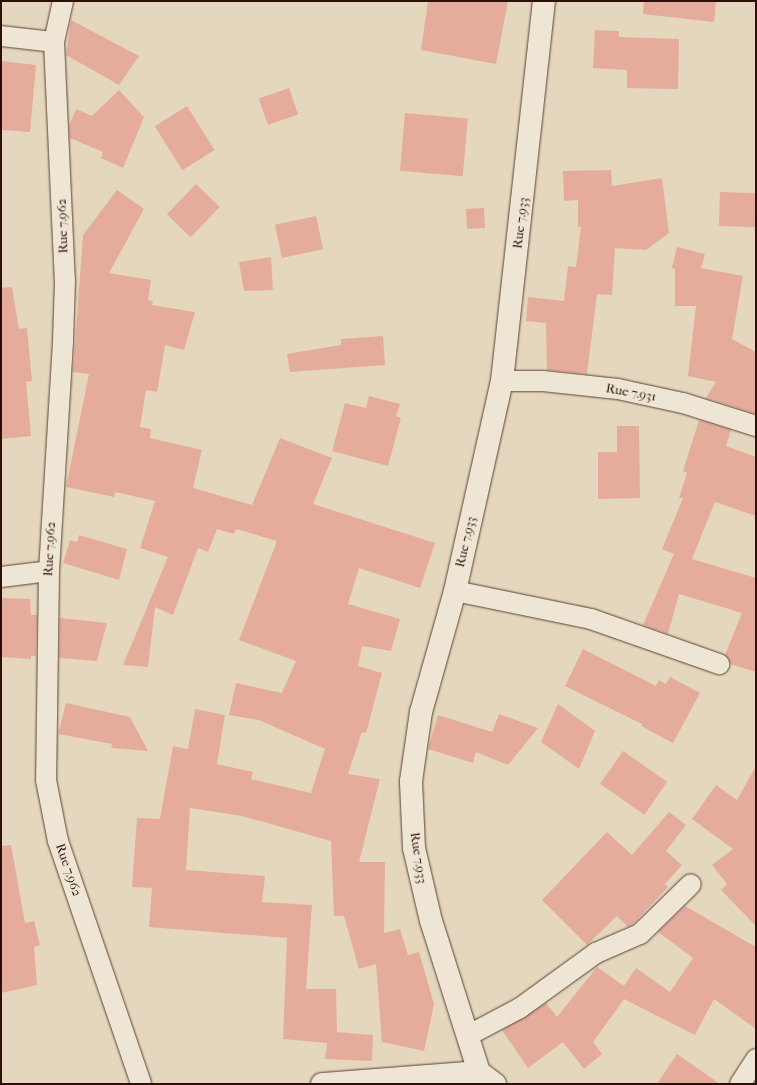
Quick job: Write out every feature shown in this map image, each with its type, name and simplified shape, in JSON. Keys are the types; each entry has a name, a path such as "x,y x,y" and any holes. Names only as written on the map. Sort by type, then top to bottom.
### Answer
{"street":[{"name":"Rue 7.962","path":"63,1 54,42 65,281 48,571 46,780 58,841 141,1084"},
{"name":"Rue 7.933","path":"487,1078 469,1035 426,899 414,848 411,781 421,712 455,591 502,381 544,1"},
{"path":"1,36 54,42"},
{"name":"Rue 7.931","path":"502,381 544,381 618,389 683,403 756,426"},
{"path":"1,577 48,571"},
{"path":"455,591 591,619 720,664"},
{"path":"469,1035 520,1008 596,953 640,934 691,884"},
{"path":"740,1084 756,1059"},
{"path":"322,1084 487,1078"}],"building":[{"path":"428,1 508,1 496,64 421,50"},
{"path":"644,1 716,1 714,22 643,14"},
{"path":"71,20 139,56 119,85 66,55"},
{"path":"595,30 619,31 619,37 679,39 678,89 627,88 627,70 593,68"},
{"path":"1,61 36,65 30,132 1,130"},
{"path":"289,88 298,114 268,125 259,98"},
{"path":"119,90 144,117 123,168 101,158 103,152 70,138 69,126 76,109 92,116"},
{"path":"187,106 215,150 182,170 155,126"},
{"path":"405,113 468,118 463,176 400,171"},
{"path":"611,170 612,186 662,178 669,233 646,250 615,248 612,295 597,294 587,374 547,370 546,323 526,321 528,297 564,301 568,266 576,267 581,227 578,227 578,200 564,201 563,171"},
{"path":"196,184 220,207 191,237 167,214"},
{"path":"117,190 144,209 109,273 151,280 148,300 153,301 152,305 195,312 184,350 165,345 157,392 146,390 140,427 151,429 150,438 202,450 193,488 252,505 280,438 332,458 313,504 435,543 420,588 359,568 348,604 400,619 391,651 362,646 358,666 382,673 366,733 362,732 348,774 380,779 359,862 385,862 384,933 400,929 408,955 419,952 434,1004 424,1051 382,1042 376,964 359,969 344,916 334,916 331,841 242,816 190,808 186,870 265,876 262,902 312,905 306,989 336,989 337,1032 373,1035 372,1061 325,1059 327,1043 283,1039 287,938 149,927 152,888 132,887 137,818 160,819 173,746 188,749 195,709 225,715 217,764 253,772 251,779 311,793 325,749 259,720 229,715 236,683 282,693 296,661 239,640 277,541 236,529 234,534 217,529 208,552 198,548 173,615 155,607 148,667 123,665 168,557 140,548 155,501 115,492 114,497 66,487 89,374 73,372 83,235"},
{"path":"720,192 756,193 755,227 719,226"},
{"path":"484,208 485,228 467,229 466,209"},
{"path":"316,216 323,249 282,258 275,225"},
{"path":"677,247 705,254 701,268 743,276 732,339 756,352 756,414 706,398 716,382 688,376 696,306 675,306 675,269 672,268"},
{"path":"271,257 273,290 244,291 239,262"},
{"path":"12,287 19,329 27,328 32,381 26,382 31,436 1,439 1,288"},
{"path":"383,336 385,365 290,372 287,354 341,345 341,339"},
{"path":"369,396 400,404 396,416 401,418 388,466 332,451 345,403 366,408"},
{"path":"699,420 731,430 726,446 756,457 756,516 715,502 692,559 756,578 756,672 730,664 725,655 742,613 679,594 668,634 643,625 674,554 662,549 683,498 679,498 687,473 683,471"},
{"path":"617,426 639,426 640,498 598,499 598,452 617,452"},
{"path":"79,535 127,549 119,580 63,563 70,540 77,542"},
{"path":"1,598 30,599 31,615 37,615 36,656 31,656 31,659 1,657"},
{"path":"60,618 107,623 97,661 59,658"},
{"path":"583,649 656,686 659,680 666,684 670,677 700,693 673,743 641,726 642,724 565,686"},
{"path":"66,703 130,717 148,751 111,748 112,744 58,734"},
{"path":"558,704 595,731 579,769 541,742"},
{"path":"499,714 538,728 508,765 476,752 473,763 428,749 438,715 492,732"},
{"path":"623,751 667,782 644,815 600,784"},
{"path":"756,766 756,926 721,890 727,884 712,865 733,849 692,819 716,785 737,800"},
{"path":"669,812 686,825 666,851 682,865 665,884 668,887 633,924 628,927 617,916 587,945 542,900 607,832 632,855"},
{"path":"11,845 25,923 34,921 40,945 34,947 37,985 1,993 1,846"},
{"path":"685,906 756,947 756,1029 714,999 695,1035 624,999 593,1042 602,1054 584,1069 563,1042 528,1068 502,1030 546,1003 557,1017 597,967 624,986 636,968 670,992 693,958 658,932"},
{"path":"677,1054 720,1084 657,1084"}]}
